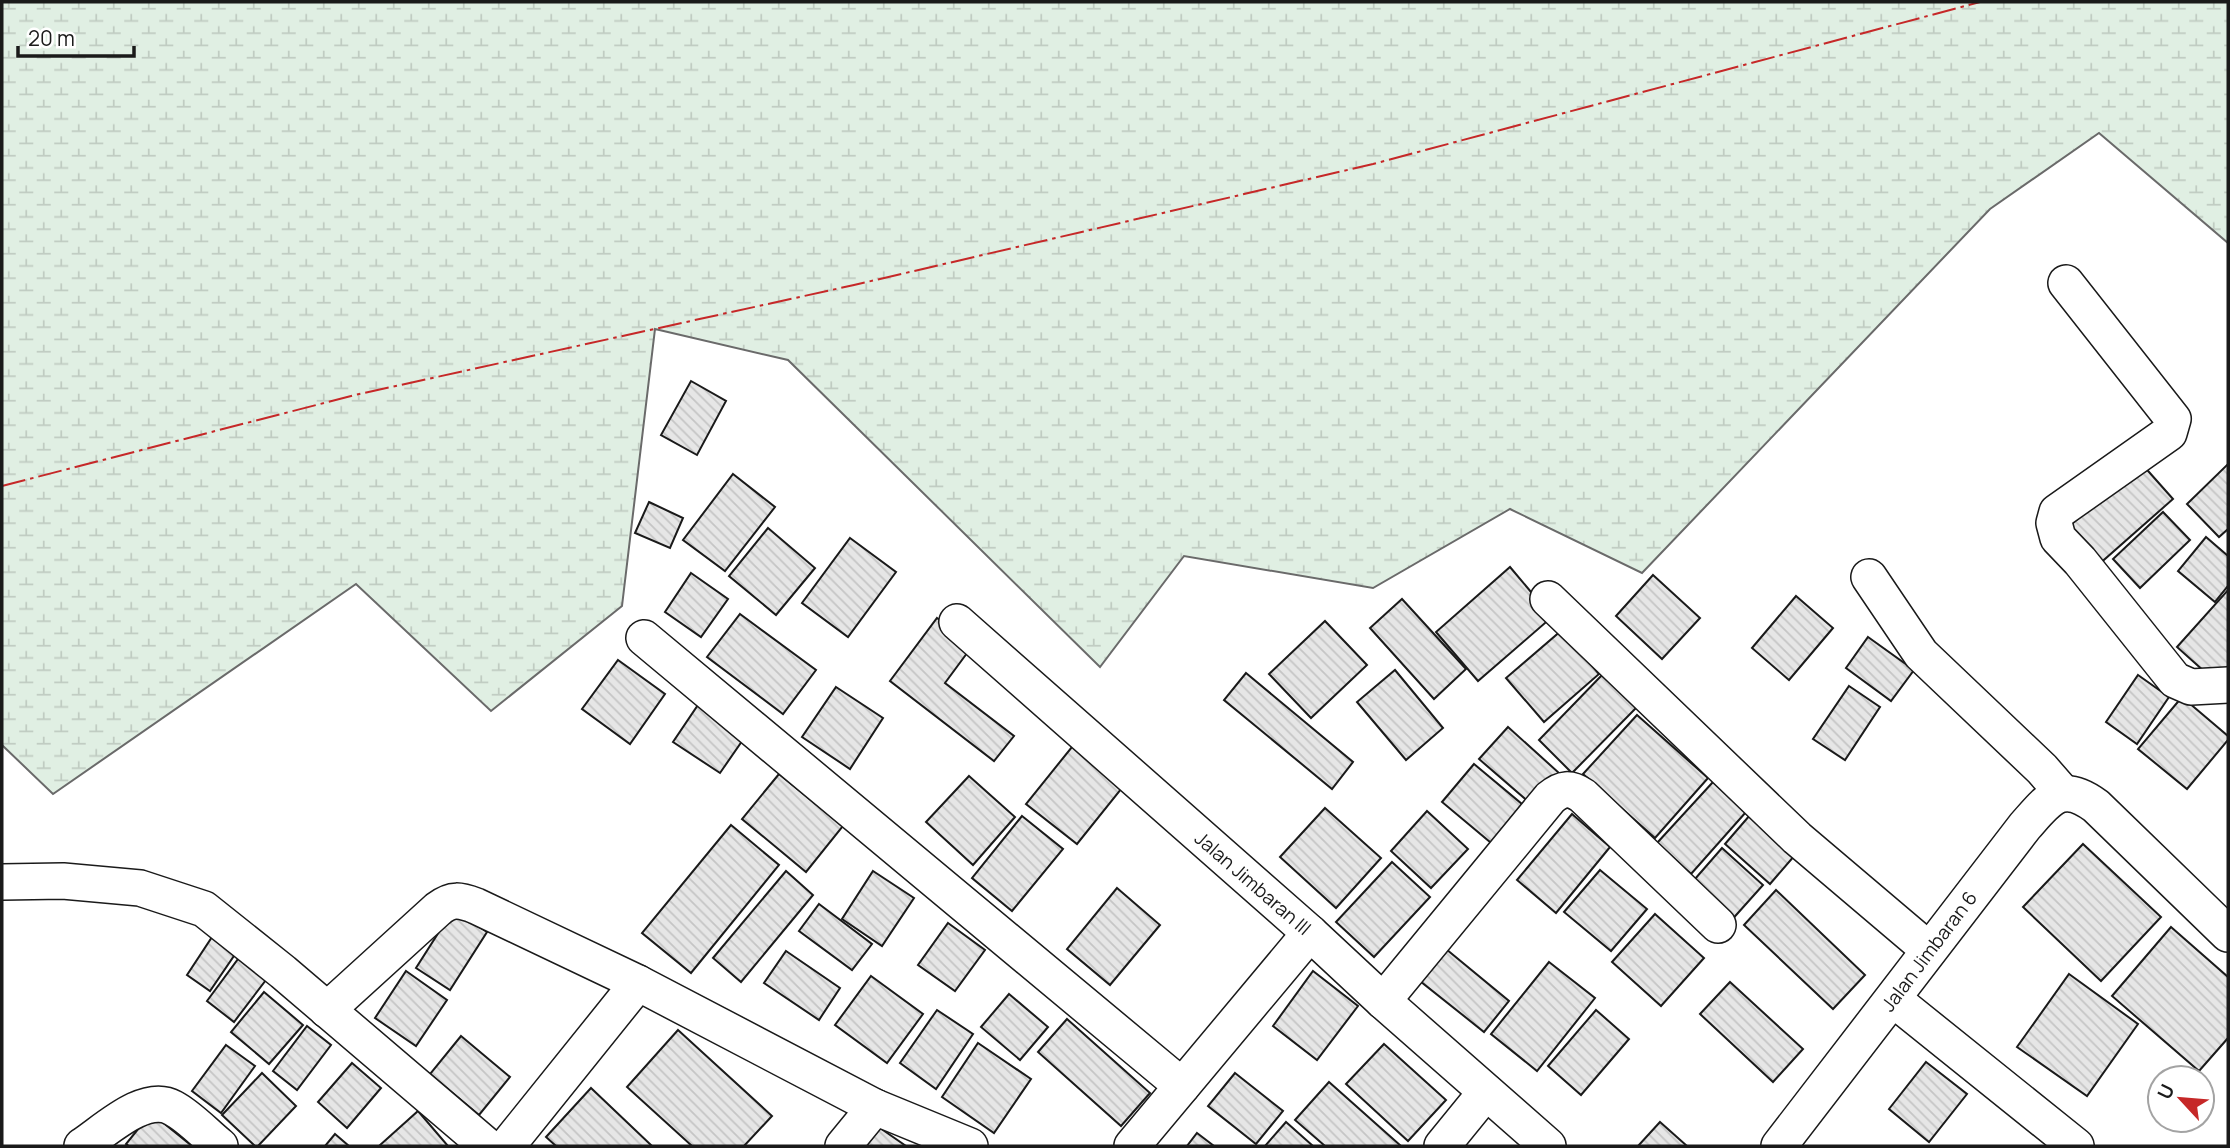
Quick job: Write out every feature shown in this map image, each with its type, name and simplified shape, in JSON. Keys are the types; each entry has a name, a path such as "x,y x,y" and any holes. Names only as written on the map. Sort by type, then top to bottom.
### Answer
{"street":[{"path":"2066,284 2173,418 2169,433 2057,512 2054,523 2058,538 2080,561 2175,680 2191,687 2228,685"},
{"path":"1869,577 1921,654 2042,769 2062,792 2074,793 2096,806 2228,934"},
{"path":"1548,599 1797,838 1929,950"},
{"name":"Jalan Jimbaran III","path":"957,622 1548,1146"},
{"path":"643,638 1182,1086"},
{"path":"1383,1001 1550,798 1562,789 1572,789 1583,796 1718,925"},
{"name":"Jalan Jimbaran 6","path":"1779,1146 2025,826 2054,796 2062,792"},
{"path":"2,882 63,881 140,888 204,909 487,1146"},
{"path":"327,1010 438,909 453,900 476,906 638,983 875,1107 970,1146"},
{"path":"1132,1146 1310,933"},
{"path":"506,1146 638,983"},
{"path":"1893,999 2076,1146"},
{"path":"1442,1146 1486,1092"},
{"path":"82,1146 138,1108 155,1102 175,1109 220,1146"},
{"path":"843,1146 875,1107"}],"green space":[{"path":"2,2 2228,2 2228,243 2099,133 1990,209 1642,573 1510,509 1373,588 1184,556 1100,667 788,360 655,329 622,606 491,711 356,584 53,794 2,745"}],"building":[{"path":"691,381 726,401 697,455 661,435"},
{"path":"2141,463 2173,499 2097,566 2065,530"},
{"path":"2228,464 2228,529 2219,537 2187,504"},
{"path":"733,474 775,507 725,571 683,540"},
{"path":"649,502 683,518 670,548 635,533"},
{"path":"2163,512 2190,540 2140,588 2113,559"},
{"path":"768,528 815,568 776,615 729,576"},
{"path":"2206,537 2228,556 2228,586 2215,602 2178,571"},
{"path":"850,538 896,572 848,637 802,603"},
{"path":"1510,567 1552,617 1478,681 1436,632"},
{"path":"691,573 728,599 701,637 665,612"},
{"path":"1653,575 1700,618 1662,659 1616,616"},
{"path":"2228,590 2228,666 2215,681 2177,647"},
{"path":"1796,596 1833,628 1789,680 1752,648"},
{"path":"1402,599 1466,669 1434,699 1370,628"},
{"path":"740,614 816,670 783,714 707,657"},
{"path":"937,618 973,645 945,683 1014,736 994,761 890,681"},
{"path":"1325,621 1367,665 1311,718 1269,674"},
{"path":"1562,630 1599,674 1544,722 1506,678"},
{"path":"1868,637 1914,670 1891,701 1846,668"},
{"path":"618,660 665,694 630,744 582,709"},
{"path":"1395,670 1443,728 1406,760 1357,702"},
{"path":"1246,673 1353,762 1332,789 1224,700"},
{"path":"1603,674 1636,708 1572,773 1539,740"},
{"path":"2138,675 2169,697 2137,744 2106,722"},
{"path":"1849,686 1880,707 1845,760 1813,739"},
{"path":"836,687 883,718 850,769 802,737"},
{"path":"2182,697 2228,736 2228,740 2187,789 2138,749"},
{"path":"702,699 749,731 720,773 673,742"},
{"path":"1637,715 1708,778 1655,838 1583,774"},
{"path":"1508,727 1559,773 1531,804 1479,759"},
{"path":"1076,742 1126,783 1077,844 1026,804"},
{"path":"1474,764 1528,809 1496,847 1442,802"},
{"path":"779,774 843,826 806,872 742,819"},
{"path":"969,776 1015,817 973,865 926,822"},
{"path":"1713,782 1746,812 1691,874 1657,843"},
{"path":"1325,808 1381,858 1336,908 1280,857"},
{"path":"1427,811 1468,849 1431,888 1391,851"},
{"path":"1572,814 1610,847 1556,913 1517,880"},
{"path":"1750,815 1795,855 1770,884 1725,844"},
{"path":"1022,816 1063,849 1012,911 972,878"},
{"path":"731,825 779,865 691,973 642,933"},
{"path":"2083,844 2161,917 2101,981 2023,907"},
{"path":"1722,848 1763,885 1729,923 1688,887"},
{"path":"1392,862 1430,897 1374,957 1336,922"},
{"path":"1600,870 1647,909 1611,951 1564,912"},
{"path":"786,871 813,895 741,982 713,958"},
{"path":"873,871 914,898 882,946 842,919"},
{"path":"1117,888 1160,925 1110,985 1067,949"},
{"path":"1776,890 1865,975 1833,1009 1744,925"},
{"path":"819,904 872,944 852,970 799,931"},
{"path":"453,910 487,932 450,990 416,968"},
{"path":"1655,914 1704,958 1661,1006 1612,962"},
{"path":"948,923 985,950 955,991 918,965"},
{"path":"2171,927 2228,977 2228,1038 2205,1064 2191,1064 2112,996"},
{"path":"216,931 240,947 210,991 187,975"},
{"path":"1446,949 1509,1001 1484,1032 1420,981"},
{"path":"786,951 840,988 819,1020 764,983"},
{"path":"241,955 269,976 234,1022 207,1001"},
{"path":"1549,962 1595,998 1537,1071 1491,1034"},
{"path":"406,971 447,1000 416,1046 375,1018"},
{"path":"1313,971 1358,1006 1317,1060 1273,1026"},
{"path":"2069,974 2138,1024 2087,1096 2017,1047"},
{"path":"871,976 923,1014 887,1063 835,1025"},
{"path":"1730,982 1803,1049 1773,1082 1700,1014"},
{"path":"264,992 303,1025 269,1064 231,1032"},
{"path":"1009,994 1048,1027 1020,1060 981,1027"},
{"path":"937,1010 973,1034 936,1089 900,1063"},
{"path":"1596,1010 1629,1039 1581,1095 1548,1066"},
{"path":"1067,1019 1150,1093 1121,1126 1038,1052"},
{"path":"307,1026 331,1045 297,1090 273,1071"},
{"path":"678,1030 772,1116 744,1146 692,1146 627,1087"},
{"path":"461,1036 510,1077 479,1115 430,1074"},
{"path":"978,1043 1031,1079 994,1133 942,1097"},
{"path":"1384,1044 1446,1100 1408,1141 1346,1084"},
{"path":"226,1045 255,1066 221,1113 192,1091"},
{"path":"1926,1062 1967,1094 1929,1142 1889,1109"},
{"path":"352,1063 381,1088 347,1128 318,1102"},
{"path":"262,1073 296,1106 255,1146 222,1115"},
{"path":"1235,1073 1283,1111 1256,1144 1208,1106"},
{"path":"1329,1082 1401,1146 1325,1146 1295,1120"},
{"path":"591,1088 652,1146 556,1146 546,1137"},
{"path":"418,1111 448,1146 379,1146"},
{"path":"151,1113 192,1146 126,1144"},
{"path":"1286,1122 1313,1146 1265,1146"},
{"path":"1660,1122 1687,1146 1638,1146"},
{"path":"880,1128 906,1146 866,1146"},
{"path":"1197,1133 1214,1146 1187,1146"},
{"path":"335,1134 349,1146 325,1146"}],"power":[{"path":"2,486 355,395 854,285 1373,164 1980,2"}]}
